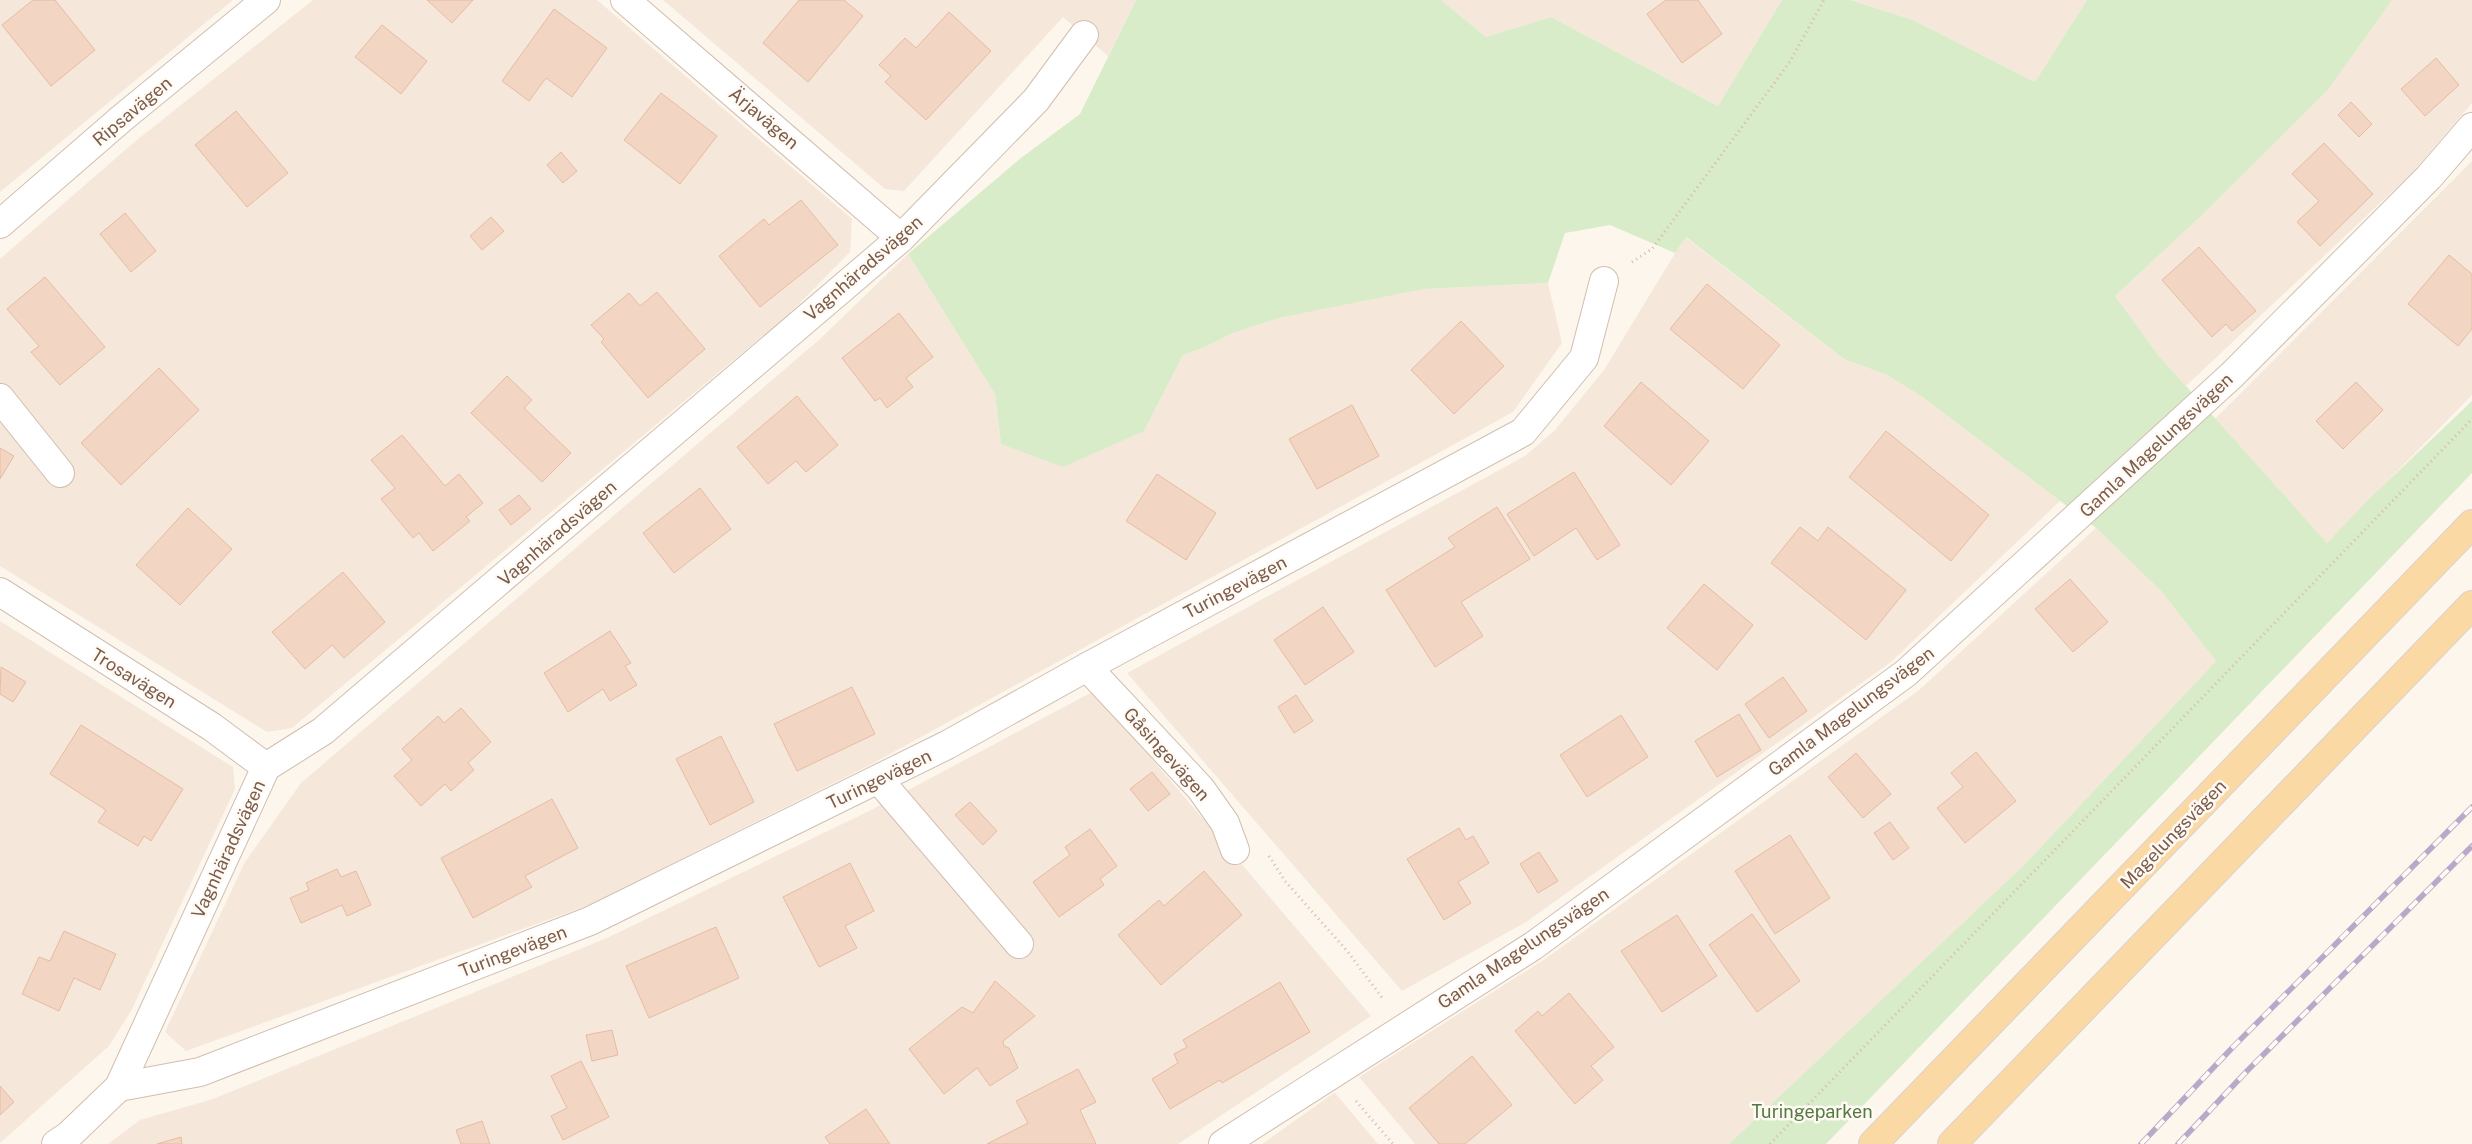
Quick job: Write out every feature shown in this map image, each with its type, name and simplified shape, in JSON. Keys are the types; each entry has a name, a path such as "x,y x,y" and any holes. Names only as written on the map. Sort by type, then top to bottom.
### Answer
{"main road":[{"name":"Magelungsvägen","path":"1874,1144 2472,524"},
{"path":"1952,1144 2472,605"}],"street":[{"name":"Ripsavägen","path":"0,224 120,118 266,0"},
{"name":"Ärjavägen","path":"625,0 901,238"},
{"name":"Vagnhäradsvägen","path":"119,1087 266,767 323,731 901,238 1036,100 1084,35"},
{"name":"Gamla Magelungsvägen","path":"1223,1144 1532,946 1906,673 2232,375 2428,177 2472,127"},
{"name":"Turingevägen","path":"119,1087 200,1072 590,921 947,746 1087,667 1523,432 1584,358 1604,281"},
{"path":"0,398 60,473"},
{"name":"Trosavägen","path":"0,592 212,727 266,767"},
{"name":"Gåsingevägen","path":"1087,667 1201,789 1225,823 1235,850"},
{"path":"879,780 1019,944"},
{"path":"56,1144 68,1136 119,1087"}],"path":[{"path":"1604,281 1652,249 1789,63 1824,0"},
{"path":"1770,1144 2472,419"},
{"path":"1285,881 1348,952 1404,1028"},
{"path":"1333,1074 1393,1144"}],"shaded area":[{"path":"0,0 233,0 0,192"},
{"path":"313,0 597,0 852,219 850,252 790,313 292,728 267,732 0,566 0,259 132,144"},
{"path":"663,0 1136,0 1108,56 1063,17 904,191 885,189"},
{"path":"1441,0 1782,0 1718,106 1551,17 1486,37"},
{"path":"1852,0 2087,0 2035,82 1913,20"},
{"path":"2392,0 2472,0 2472,103 2413,172 2186,386 2159,356 2115,296 2200,217 2327,91"},
{"path":"2472,161 2472,395 2327,543 2215,419"},
{"path":"1685,237 1844,359 1887,375 1921,396 2060,501 1891,662 1526,922 1402,991 1127,673 1525,456 1555,430 1604,370"},
{"path":"908,254 995,394 1001,444 1144,431 1183,355 1205,347 1233,333 1279,318 1424,289 1548,283 1562,343 1513,412 870,765 589,905 186,1051 165,1032 245,862 301,783 820,339"},
{"path":"2096,528 2161,591 2216,661 2023,866 1729,1144 1415,1144 1359,1077 1545,959 1918,691"},
{"path":"0,621 233,767 235,789 131,1011 109,1046 0,1143"},
{"path":"1094,691 1371,1016 1178,1144 108,1144 140,1120 213,1099 607,938 869,811"},
{"path":"1334,1093 1378,1144 1262,1144"}],"green space":[{"name":"Turingeparken","path":"1136,0 1441,0 1486,37 1551,17 1718,106 1782,0 1851,0 1913,20 2035,82 2087,0 2392,0 2327,91 2200,217 2115,296 2159,356 2327,543 2368,500 2472,401 2472,473 1826,1144 1729,1144 2023,866 2216,661 2161,591 2096,528 1921,396 1887,375 1844,359 1686,237 1675,253 1610,225 1565,233 1548,283 1424,289 1279,318 1233,333 1205,347 1183,355 1144,431 1063,467 1001,444 995,394 908,254 1021,158 1080,114"}],"building":[{"path":"33,0 55,0 95,50 51,86 2,25"},
{"path":"427,0 473,0 452,23"},
{"path":"799,0 844,0 863,16 808,82 763,43"},
{"path":"1666,0 1698,0 1722,34 1682,63 1647,14"},
{"path":"554,9 607,48 572,97 546,78 529,101 502,81"},
{"path":"949,12 991,51 926,120 885,82 891,76 879,65 905,38 916,48"},
{"path":"382,25 427,61 401,94 355,57"},
{"path":"2436,58 2459,85 2425,116 2401,89"},
{"path":"661,93 717,136 680,184 624,140"},
{"path":"2351,102 2372,124 2359,137 2338,115"},
{"path":"236,111 288,173 247,207 195,145"},
{"path":"2324,143 2373,194 2320,246 2297,222 2319,201 2292,174"},
{"path":"561,152 577,171 563,183 547,165"},
{"path":"801,200 838,245 760,307 719,256 764,219 769,225"},
{"path":"125,213 156,251 131,272 100,234"},
{"path":"491,217 504,231 482,250 470,236"},
{"path":"2199,247 2256,311 2232,331 2226,324 2212,337 2162,280"},
{"path":"2449,255 2472,274 2472,329 2458,346 2408,304"},
{"path":"45,277 105,347 60,385 31,352 39,346 7,309"},
{"path":"1707,284 1780,345 1743,389 1670,329"},
{"path":"657,292 705,349 648,398 601,342 604,339 591,325 629,293 640,306"},
{"path":"899,313 933,357 906,378 913,387 887,408 880,398 875,401 842,358"},
{"path":"1461,321 1504,366 1454,414 1411,370"},
{"path":"159,368 199,410 121,485 81,443"},
{"path":"507,376 532,400 524,408 571,453 542,482 471,413"},
{"path":"1641,382 1709,441 1671,485 1604,426"},
{"path":"2356,382 2383,410 2343,449 2316,421"},
{"path":"797,396 838,445 806,472 796,461 768,484 737,447"},
{"path":"1352,405 1379,456 1317,489 1289,439"},
{"path":"1886,431 1989,515 1951,561 1849,477"},
{"path":"402,435 445,486 459,474 483,503 466,517 470,521 433,551 419,533 413,538 381,499 395,488 371,460"},
{"path":"0,448 14,456 0,479"},
{"path":"1574,472 1620,545 1597,560 1576,528 1534,556 1507,514"},
{"path":"1157,474 1216,513 1186,560 1126,521"},
{"path":"700,488 731,529 674,573 643,533"},
{"path":"519,495 531,509 511,525 499,510"},
{"path":"1497,507 1530,559 1461,602 1483,636 1435,667 1386,590 1455,547 1448,538"},
{"path":"188,508 232,549 180,605 136,565"},
{"path":"1800,527 1818,541 1828,527 1906,590 1866,640 1771,563"},
{"path":"343,572 385,622 344,658 332,645 305,669 272,632"},
{"path":"2070,579 2108,622 2073,652 2035,609"},
{"path":"1704,584 1753,625 1717,670 1667,628"},
{"path":"1323,607 1354,652 1305,685 1274,640"},
{"path":"610,631 631,663 625,666 637,685 610,701 603,689 568,712 544,673"},
{"path":"1,667 26,682 13,702 0,694"},
{"path":"1783,677 1807,711 1769,738 1745,704"},
{"path":"852,687 875,734 797,771 774,724"},
{"path":"1296,695 1313,721 1294,733 1278,707"},
{"path":"461,708 491,742 468,763 474,770 451,791 445,784 421,806 394,776 412,760 402,749 438,716 444,723"},
{"path":"1739,714 1761,750 1717,777 1695,741"},
{"path":"1621,715 1648,757 1587,797 1560,755"},
{"path":"81,725 183,789 151,841 144,836 138,846 98,822 106,810 50,774"},
{"path":"721,736 754,802 710,825 676,759"},
{"path":"1976,752 2016,801 1965,843 1937,808 1963,787 1951,773"},
{"path":"1856,753 1891,794 1863,818 1828,777"},
{"path":"1152,772 1170,794 1148,811 1130,789"},
{"path":"552,799 578,848 525,876 532,887 473,918 441,858"},
{"path":"970,802 997,831 983,845 955,815"},
{"path":"1890,822 1909,848 1893,860 1874,833"},
{"path":"1459,828 1466,840 1473,836 1489,863 1458,882 1471,903 1444,920 1407,859"},
{"path":"1090,829 1117,866 1100,879 1104,885 1059,917 1033,882 1070,855 1065,847"},
{"path":"1790,835 1830,898 1775,934 1735,871"},
{"path":"1539,852 1558,881 1538,893 1520,864"},
{"path":"850,863 874,911 845,926 857,948 819,967 783,897"},
{"path":"337,869 341,877 356,871 371,905 347,916 342,905 301,923 290,898 309,890 306,883"},
{"path":"1204,871 1242,915 1161,985 1118,935 1159,900 1164,906"},
{"path":"1752,914 1800,981 1757,1012 1709,945"},
{"path":"1677,915 1717,976 1662,1012 1621,951"},
{"path":"716,927 739,978 649,1018 626,966"},
{"path":"64,931 116,954 100,990 74,978 59,1011 22,994 39,957 50,961"},
{"path":"995,981 1035,1016 1003,1041 1004,1046 1009,1048 1018,1068 990,1086 977,1068 944,1094 909,1049 962,1007 973,1013"},
{"path":"1280,982 1310,1032 1222,1083 1220,1080 1170,1109 1152,1079 1178,1063 1174,1054 1187,1047 1183,1040"},
{"path":"1569,993 1614,1047 1591,1066 1603,1080 1575,1104 1515,1031 1538,1011 1542,1016"},
{"path":"612,1030 618,1055 592,1061 586,1035"},
{"path":"1472,1056 1512,1105 1465,1144 1439,1144 1409,1108"},
{"path":"581,1061 609,1117 563,1140 551,1116 567,1108 551,1076"},
{"path":"1078,1069 1096,1102 1080,1110 1096,1144 987,1144 1028,1123 1016,1101"},
{"path":"0,1086 14,1102 0,1115"},
{"path":"866,1109 890,1144 830,1144 825,1137"},
{"path":"482,1121 490,1144 461,1144 456,1130"},
{"path":"181,1137 182,1144 157,1144"}],"railway":[{"path":"2141,1144 2232,1048 2472,807"},
{"path":"2178,1144 2247,1071 2472,846"}]}
